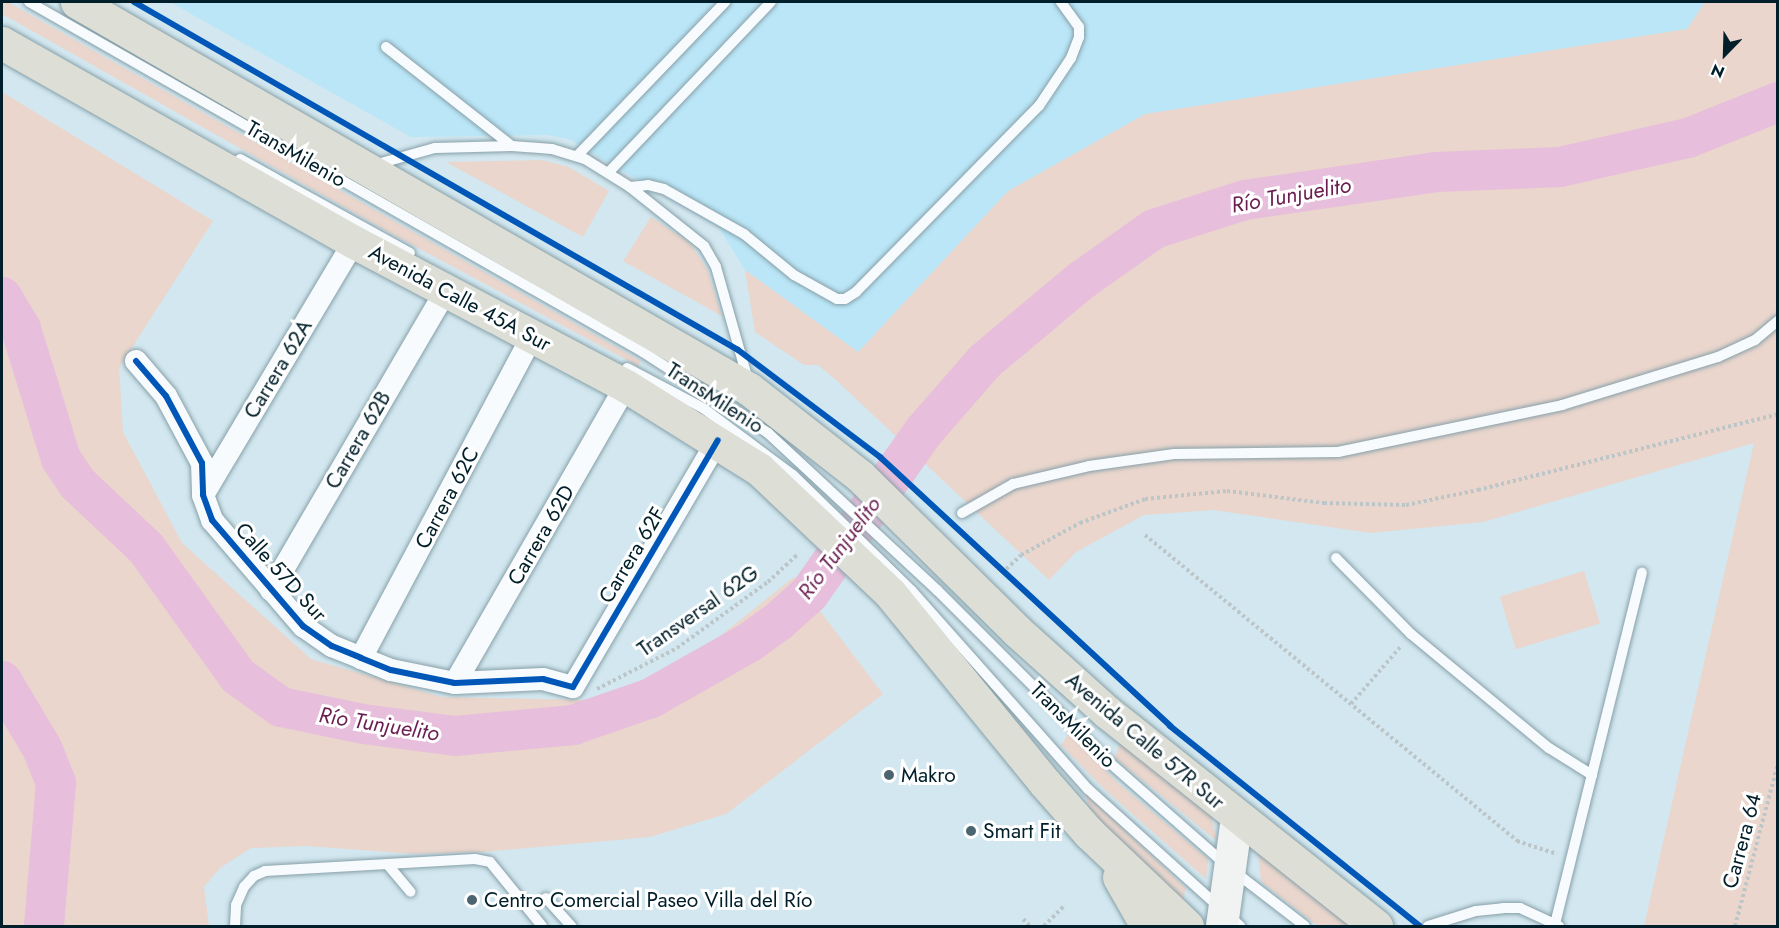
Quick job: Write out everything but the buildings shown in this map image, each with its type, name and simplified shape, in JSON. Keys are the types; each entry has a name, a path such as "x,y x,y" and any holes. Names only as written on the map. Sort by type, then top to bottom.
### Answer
{"highway":[{"path":"77,2 749,389 918,552"},
{"name":"Avenida Calle 45A Sur","path":"2,43 354,242 532,337 623,375 823,516 895,585"},
{"name":"Avenida Calle 57R Sur","path":"918,552 1017,631 1075,684 1237,818 1376,927"},
{"path":"895,585 1094,838 1147,927"},
{"path":"1094,838 1187,927"}],"street":[{"name":"Carrera 62A","path":"203,495 354,242"},
{"name":"Carrera 62B","path":"271,590 446,291"},
{"name":"Carrera 62C","path":"361,658 532,337"},
{"name":"Calle 57D Sur","path":"136,361 166,396 193,443 202,463 203,495 212,520 303,626 332,646 391,670 455,683 543,679 573,687"},
{"name":"Carrera 62D","path":"455,683 623,375"},
{"name":"Carrera 62F","path":"573,687 718,440"},
{"path":"1229,922 1231,869 1237,818"}],"lane":[{"name":"TransMilenio","path":"29,2 654,358 850,486"},
{"path":"577,156 725,2"},
{"path":"608,173 771,2"},
{"path":"630,187 648,184 664,189 744,234 794,275 837,299 845,299 856,292 1040,106 1071,58 1079,37 1079,27 1061,2"},
{"path":"386,47 512,146"},
{"path":"366,167 435,148 512,146 552,149 577,156 608,173 630,187 704,246 716,267 749,389"},
{"name":"TransMilenio","path":"232,154 422,259"},
{"path":"962,513 1013,484 1089,466 1174,454 1338,452 1562,405 1718,357 1755,340 1778,321"},
{"name":"TransMilenio","path":"623,375 703,408 741,434 823,516"},
{"name":"TransMilenio","path":"918,552 1109,762 1231,869 1305,927"},
{"path":"1336,558 1411,634 1549,748 1592,775"},
{"path":"1428,927 1476,911 1503,908 1520,908 1558,925 1572,858 1642,573"},
{"name":"TransMilenio","path":"895,585 1074,775 1229,922"},
{"path":"235,927 236,905 244,887 260,873 475,859 490,862 543,927"},
{"path":"388,865 411,892"},
{"path":"546,898 571,927"}],"path":[{"path":"1002,573 1021,555 1080,523 1145,499 1227,491 1324,503 1406,505 1478,490 1778,414"},
{"path":"1145,535 1517,841 1572,858"},
{"path":"993,565 1010,580"},
{"path":"1351,704 1411,634"},
{"path":"1044,927 1065,905"},
{"path":"1023,920 1030,927"}],"shaded area":[{"path":"2,2 8,2 641,361 638,366 390,233 2,14"},
{"path":"170,2 1705,2 1687,29 1008,191 858,353 745,270 719,228 569,139 547,135 411,137"},
{"path":"1705,2 1777,2 1777,926 1644,926 1754,443 1483,522 1371,533 1213,510 1144,515 1076,552 1049,580 836,380 818,365 804,365 755,332 745,270 858,352 1008,191 1145,114 1687,29"},
{"path":"2,92 213,221 119,368 123,432 182,543 311,659 442,697 588,700 648,678 715,640 794,577 883,694 726,814 650,837 483,852 415,854 306,846 251,848 220,868 204,887 209,926 2,926"},
{"path":"542,160 569,167 609,191 583,237 446,162"},
{"path":"651,217 690,243 707,269 722,316 623,261"},
{"path":"1584,571 1600,624 1516,649 1500,597"},
{"path":"1069,733 1119,784 1208,859 1206,879 1104,789 1061,745"},
{"path":"1121,739 1211,816 1217,841 1115,758"},
{"path":"1085,793 1186,888 1183,900 1091,814"},
{"path":"1258,852 1351,926 1318,926 1261,882"}],"waterway":[{"name":"Río Tunjuelito","path":"2,297 21,329 61,459 78,484 146,548 238,676 281,707 363,724 455,736 573,725 651,698 750,642 779,621 809,594 924,431 985,361 1082,280 1154,229 1245,200 1436,172 1560,167 1688,138 1778,102"},
{"name":"Río Tunjuelito","path":"2,681 42,748 56,783 44,926"}],"cycle path":[{"path":"134,2 738,350 880,457 1170,726 1420,926"},
{"path":"136,361 166,396 202,463 203,495 212,520 303,626 332,646 391,670 455,683 543,679 573,687 718,440"}],"place":[{"name":"Makro","path":"889,775"},
{"name":"Smart Fit","path":"971,831"},
{"name":"Centro Comercial Paseo Villa del Río","path":"472,900"}]}
